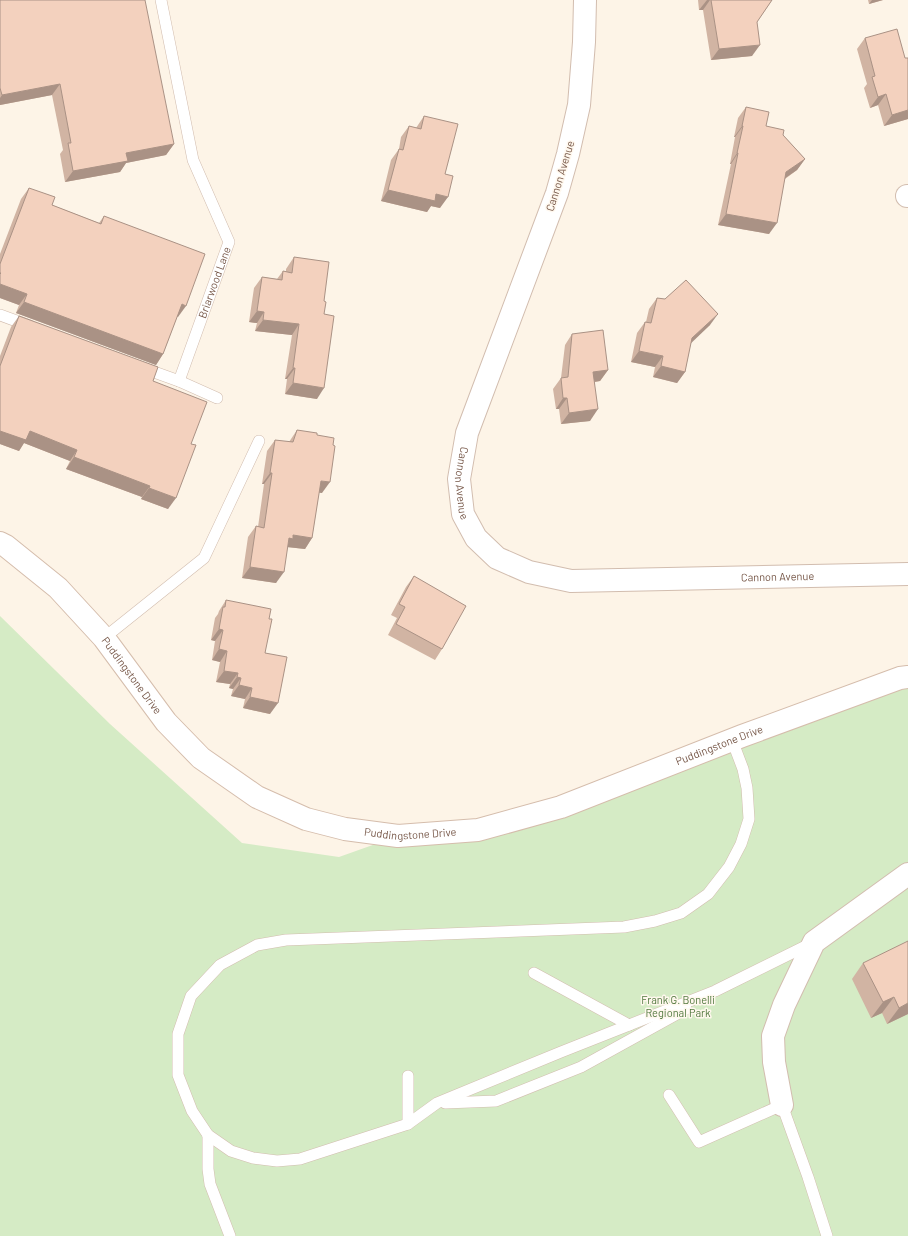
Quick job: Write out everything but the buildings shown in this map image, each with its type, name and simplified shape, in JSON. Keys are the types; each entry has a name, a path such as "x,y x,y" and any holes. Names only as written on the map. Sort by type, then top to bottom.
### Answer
{"street":[{"name":"Cannon Avenue","path":"585,0 584,42 579,105 568,154 557,193 467,433 459,479 463,514 476,538 497,558 529,572 571,581 908,574"},
{"name":"Puddingstone Drive","path":"0,543 6,546 58,588 104,638 166,722 201,758 256,797 306,819 345,829 398,836 478,830 561,807 732,740 900,678 908,677"},
{"path":"782,1105 774,1062 773,1036 784,1005 814,942 908,874"}],"lane":[{"name":"Briarwood Lane","path":"161,0 193,160 230,242 179,381"},
{"path":"0,315 37,329"},
{"path":"134,365 179,381 217,398"},
{"path":"104,638 204,558 259,441"},
{"path":"716,991 437,1103 408,1124 300,1159 277,1161 253,1158 231,1151 208,1135 192,1111 178,1075 178,1034 191,996 220,965 257,945 286,940 624,927 655,921 681,913 708,894 729,868 741,844 749,819 747,788 743,769 732,740"},
{"path":"437,1103 496,1101 574,1070 662,1023 716,991 814,942"},
{"path":"534,973 629,1025"},
{"path":"408,1076 408,1124"},
{"path":"669,1095 699,1142 782,1105 828,1236"},
{"path":"208,1135 208,1169 210,1184 230,1236"}],"green space":[{"name":"Frank G. Bonelli Regional Park","path":"0,616 110,724 242,843 339,857 398,836 478,830 908,677 908,1236 0,1236"}]}
